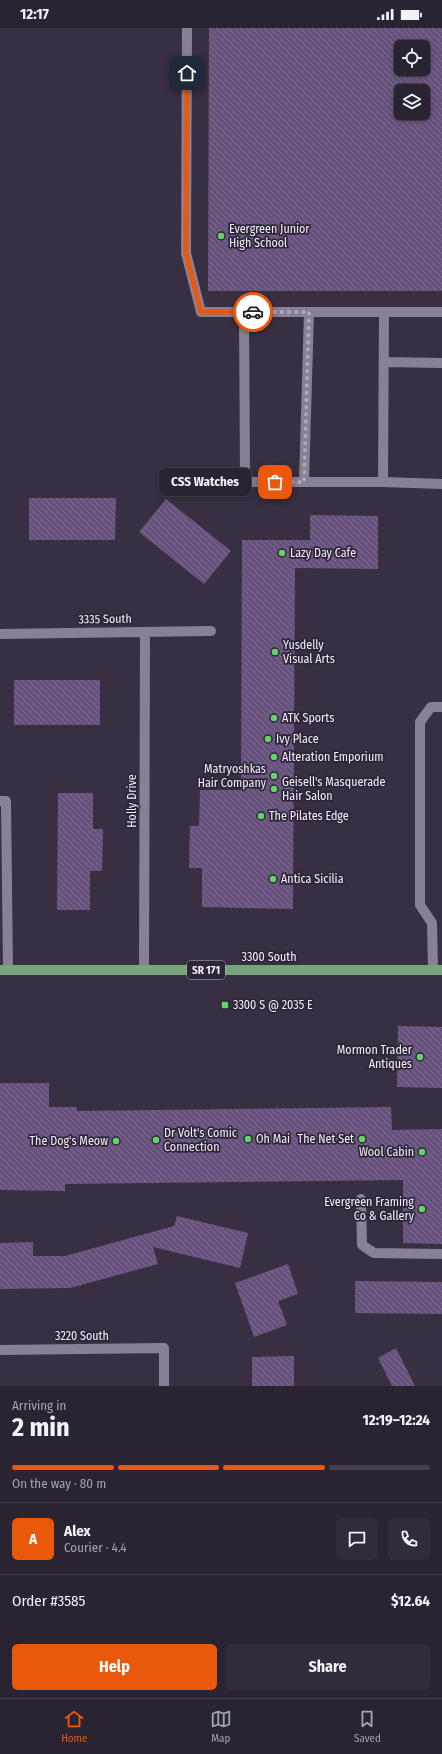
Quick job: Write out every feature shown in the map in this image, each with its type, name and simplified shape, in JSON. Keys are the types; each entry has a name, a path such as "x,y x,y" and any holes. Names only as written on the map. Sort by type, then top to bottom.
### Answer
{"main road":[{"name":"3300 South","path":"4,970 438,970"}],"street":[{"path":"187,28 186,253 201,312 442,312"},
{"path":"244,312 246,482 383,482 442,484"},
{"path":"304,482 309,312"},
{"path":"383,482 384,312"},
{"path":"384,362 442,363"},
{"name":"3335 South","path":"0,634 211,631"},
{"name":"Holly Drive","path":"144,970 145,632"},
{"path":"438,970 437,922 420,905 420,722 431,707 442,707"},
{"path":"0,802 6,802 4,970"},
{"path":"361,1199 362,1245 374,1253 442,1254"},
{"name":"3220 South","path":"0,1350 164,1348 164,1386"}],"building":[{"name":"Evergreen Junior High School","path":"209,28 442,28 442,291 208,291"},
{"path":"29,498 116,498 115,540 29,540"},
{"path":"166,499 231,551 204,584 139,532"},
{"name":"Ivy Place","path":"310,515 378,516 378,569 295,568 293,909 202,907 202,868 189,868 190,826 199,826 200,790 241,790 242,540 310,540"},
{"path":"14,680 100,680 100,725 14,725"},
{"path":"58,793 93,793 93,829 103,829 102,871 90,871 90,910 57,910"},
{"name":"Mormon Trader Antiques","path":"398,1026 442,1027 442,1088 397,1087"},
{"path":"0,1083 49,1083 49,1107 77,1107 77,1111 391,1107 392,1130 442,1129 442,1244 403,1243 403,1180 65,1184 65,1191 0,1190"},
{"path":"177,1216 248,1233 240,1268 153,1247 158,1264 70,1288 0,1289 0,1243 33,1242 33,1256 65,1256 174,1226"},
{"path":"288,1264 298,1294 278,1301 287,1325 254,1337 235,1283"},
{"path":"355,1281 442,1282 442,1314 355,1313"},
{"path":"396,1348 415,1386 392,1386 378,1358"},
{"path":"294,1356 294,1386 252,1386 252,1357"}],"way so far":[{"path":"253,312 309,312 304,482 275,482"}],"place":[{"name":"Evergreen Junior High School","path":"221,236"},
{"name":"CSS Watches","path":"275,482"},
{"name":"Lazy Day Cafe","path":"282,553"},
{"name":"Yusdelly Visual Arts","path":"275,652"},
{"name":"ATK Sports","path":"274,718"},
{"name":"Ivy Place","path":"268,739"},
{"name":"Alteration Emporium","path":"274,757"},
{"name":"Matryoshkas Hair Company","path":"274,776"},
{"name":"Geisell's Masquerade Hair Salon","path":"274,789"},
{"name":"The Pilates Edge","path":"261,816"},
{"name":"Antica Sicilia","path":"273,879"},
{"name":"3300 S @ 2035 E","path":"225,1005"},
{"name":"Mormon Trader Antiques","path":"420,1057"},
{"name":"Oh Mai","path":"248,1139"},
{"name":"The Net Set","path":"362,1139"},
{"name":"Dr Volt's Comic Connection","path":"156,1140"},
{"name":"The Dog's Meow","path":"116,1141"},
{"name":"Wool Cabin","path":"422,1152"},
{"name":"Evergreen Framing Co & Gallery","path":"422,1209"}],"route":[{"path":"187,73 186,253 201,312 253,312"}]}
